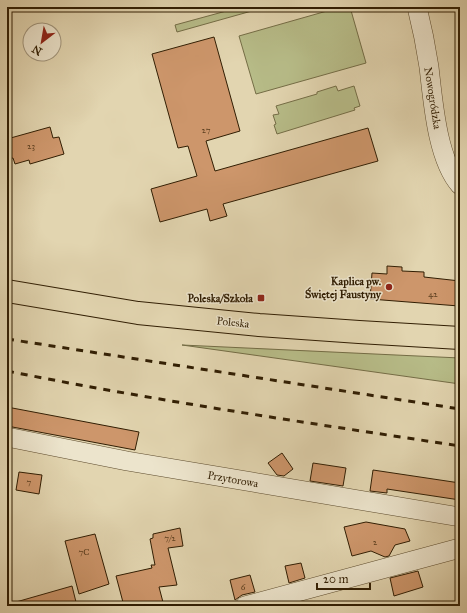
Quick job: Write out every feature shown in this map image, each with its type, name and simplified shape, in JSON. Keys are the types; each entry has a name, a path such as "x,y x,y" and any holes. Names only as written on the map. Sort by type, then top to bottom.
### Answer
{"main road":[{"name":"Poleska","path":"7,291 138,313 259,325 460,338"}],"street":[{"name":"Nowogródzka","path":"417,7 425,44 434,110 443,152 450,169 460,185"},
{"name":"Przytorowa","path":"7,437 127,461 460,517"},
{"path":"245,606 460,548"}],"green space":[{"path":"241,7 266,7 177,32 175,25"},
{"path":"341,7 350,7 366,63 256,94 239,36"},
{"path":"336,86 338,91 354,86 360,106 354,108 355,110 277,134 273,115 279,114 276,106 317,94 317,92"},
{"path":"182,345 460,358 460,384"}],"building":[{"path":"214,37 240,131 206,141 215,171 368,128 378,161 223,204 227,216 210,221 207,209 160,222 151,189 197,176 188,146 178,148 152,54"},
{"path":"50,127 53,138 59,137 64,154 30,164 29,160 15,164 13,158 7,159 7,139"},
{"path":"387,266 402,267 402,271 424,272 424,277 460,281 459,306 370,299 372,273 387,274"},
{"path":"7,407 139,432 135,450 7,426"},
{"path":"282,453 293,469 284,476 277,475 268,463"},
{"path":"313,463 346,468 343,486 310,481"},
{"path":"373,470 460,483 460,500 387,489 387,493 370,491"},
{"path":"19,472 42,475 39,494 16,490"},
{"path":"366,522 405,529 410,541 395,545 389,556 385,557 371,551 352,556 344,527"},
{"path":"180,528 183,546 168,548 177,585 159,587 164,606 124,606 116,576 152,568 151,565 155,565 150,539 153,538 153,534"},
{"path":"95,534 109,584 79,594 65,541"},
{"path":"301,563 305,578 289,583 285,566"},
{"path":"418,571 423,587 394,596 390,578"},
{"path":"250,575 255,592 242,595 235,600 230,580"},
{"path":"72,586 77,606 16,606 16,602"}],"railway":[{"path":"7,339 460,409"},
{"path":"7,371 176,402 460,446"}],"place":[{"name":"Kaplica pw. Świętej Faustyny","path":"389,287"},
{"name":"Poleska/Szkoła","path":"261,298"}]}
